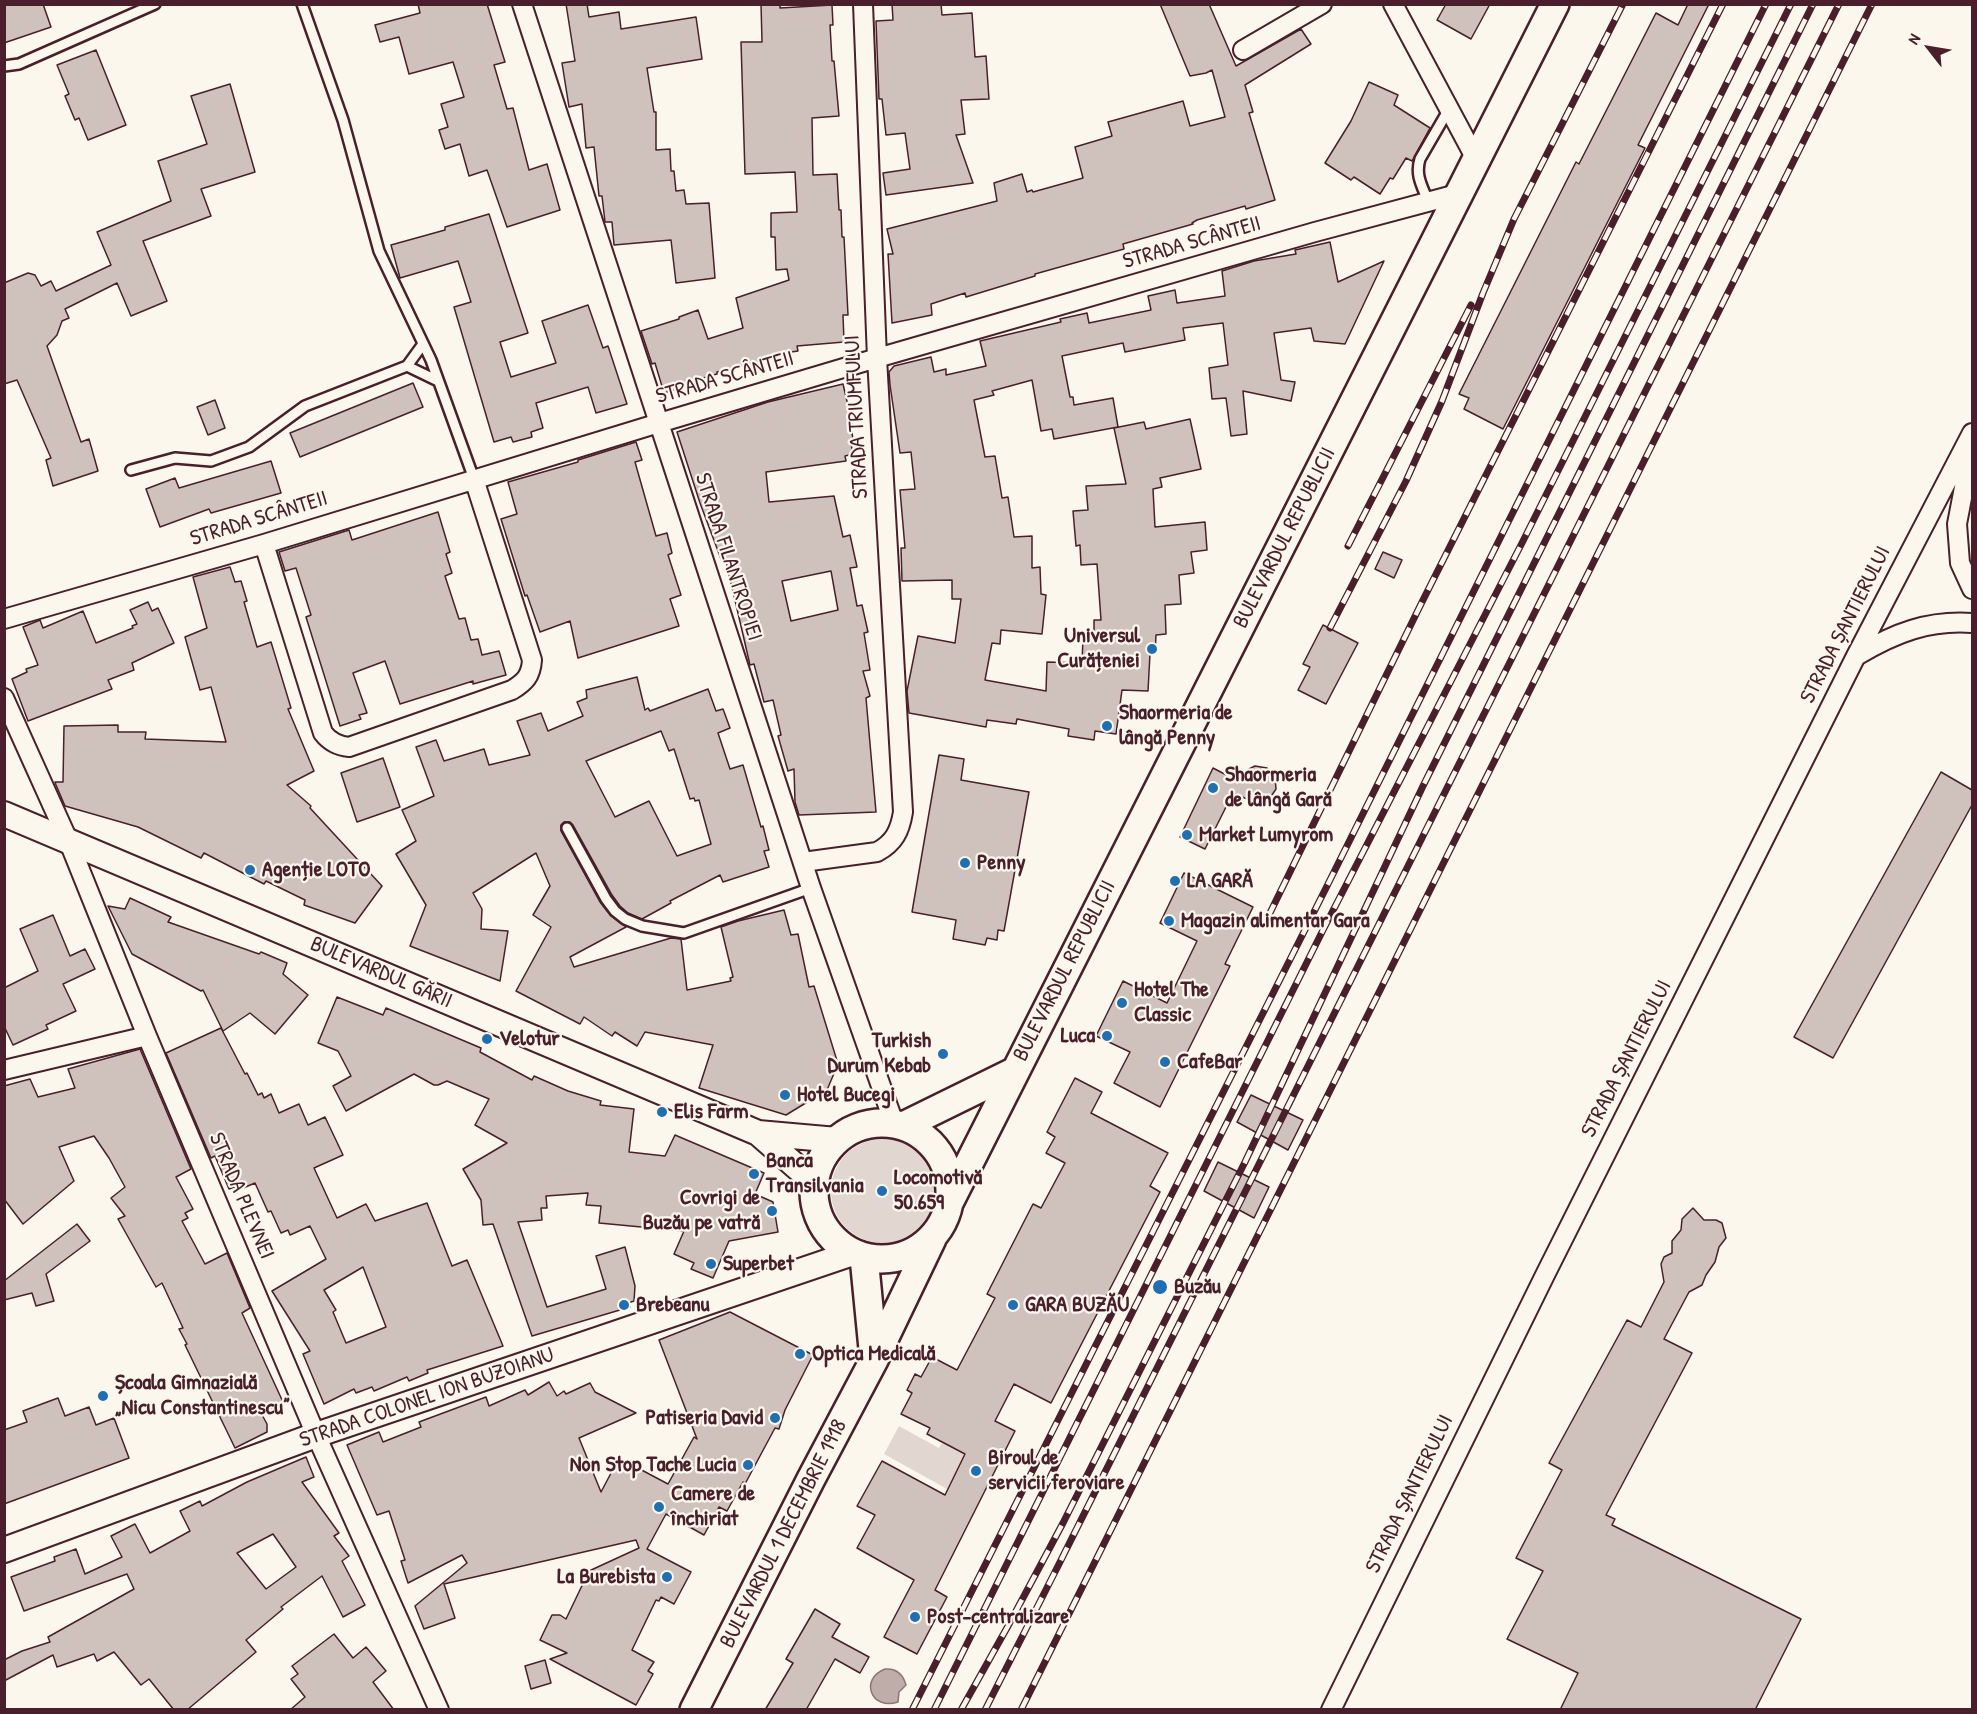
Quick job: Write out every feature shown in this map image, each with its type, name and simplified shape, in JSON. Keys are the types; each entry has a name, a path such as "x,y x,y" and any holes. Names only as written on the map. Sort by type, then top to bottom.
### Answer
{"main road":[{"name":"BULEVARDUL REPUBLICII","path":"950,1201 1149,803 1461,193 1555,4"},
{"name":"BULEVARDUL REPUBLICII","path":"898,1124 1015,1071"},
{"path":"873,1123 898,1124 924,1137 941,1155 950,1177 950,1201 944,1222 932,1239 917,1250 900,1257 883,1260 859,1255 838,1244 827,1231 819,1216 815,1200 815,1183 822,1160 837,1140 854,1129 873,1123"},
{"name":"BULEVARDUL 1 DECEMBRIE 1918","path":"694,1710 874,1360 932,1239"},
{"path":"859,1255 874,1360"}],"street":[{"name":"STRADA FILANTROPIEI","path":"522,4 811,888 898,1124"},
{"name":"STRADA TRIUMFULUI","path":"803,862 877,852 886,847 894,839 900,827 903,798 877,358 863,4"},
{"path":"1243,50 1322,4"},
{"path":"1394,4 1477,161"},
{"name":"STRADA SCÂNTEII","path":"4,619 264,544 877,358 1461,193"},
{"name":"STRADA ȘANTIERULUI","path":"1331,1710 1546,1273 1856,656 1972,433"},
{"path":"1972,443 1957,524 1960,563 1972,589"},
{"path":"264,544 323,733 341,747 349,747 512,690 528,678 532,660 474,479"},
{"path":"1856,656 1900,633 1933,625 1972,623"},
{"name":"STRADA PLEVNEI","path":"4,698 68,840 147,1036 316,1435 439,1710"},
{"name":"BULEVARDUL GĂRII","path":"4,814 758,1133 837,1140"},
{"path":"4,1070 147,1036"},
{"name":"BULEVARDUL GĂRII","path":"758,1133 815,1183"},
{"name":"STRADA COLONEL ION BUZOIANU","path":"4,1550 316,1435 859,1255"}],"lane":[{"path":"4,66 19,64 154,4"},
{"path":"302,4 343,120 379,251 423,344 474,479"},
{"path":"1428,201 1417,176 1418,165 1449,108"},
{"path":"131,470 175,458 211,461 249,447 305,406 407,366 423,344"},
{"path":"407,366 438,381"},
{"path":"567,828 615,911 625,919 642,926 684,933 811,888"}],"shaded area":[{"path":"883,1139 903,1143 920,1154 931,1171 935,1191 931,1211 920,1228 903,1239 883,1243 863,1239 846,1228 835,1211 831,1191 835,1171 846,1154 863,1143"},
{"path":"899,1426 939,1448 943,1441 965,1453 947,1489 884,1454"},
{"path":"885,1669 896,1671 905,1681 906,1685 899,1692 898,1702 889,1704 881,1702 872,1693 872,1680"}],"building":[{"path":"4,4 43,4 51,27 4,43"},
{"path":"418,4 487,4 505,62 494,65 507,109 513,108 529,170 547,164 560,210 507,227 487,170 469,176 460,144 445,149 439,130 448,127 441,104 464,97 453,62 409,74 399,37 380,42 375,25 420,13"},
{"path":"566,4 587,4 589,17 619,12 621,29 696,17 702,59 647,68 654,112 656,112 656,150 670,149 671,171 674,171 676,191 684,190 686,204 709,203 715,278 676,283 671,240 614,245 612,222 605,222 602,196 599,196 594,147 586,148 582,104 569,107 562,63 575,61"},
{"path":"761,4 780,4 780,8 832,5 833,25 830,25 832,61 834,61 839,116 812,118 813,175 837,174 842,237 844,237 848,315 843,315 844,342 797,346 798,351 771,355 772,359 717,372 717,374 700,379 701,382 664,393 655,363 652,364 641,331 679,319 679,317 698,310 708,339 743,328 736,298 789,280 787,269 776,270 775,237 771,237 771,213 797,212 795,172 745,174 741,42 762,42"},
{"path":"892,4 941,4 942,15 972,13 975,57 986,56 989,99 961,100 965,134 956,135 973,183 886,195 883,173 910,169 905,133 886,135 882,99 879,99 876,21 893,20"},
{"path":"1160,4 1209,4 1236,66 1301,29 1311,44 1245,85 1253,112 1249,113 1275,200 1197,220 1193,224 1123,244 1124,249 1035,274 1035,276 966,297 965,293 931,304 932,315 892,323 888,254 893,254 887,229 997,201 994,183 1022,174 1027,192 1083,178 1075,147 1112,136 1108,122 1183,101 1190,126 1225,117 1212,70 1190,76"},
{"path":"1446,4 1490,4 1471,39 1437,20"},
{"path":"1688,4 1709,4 1638,145 1645,148 1503,429 1464,409 1469,398 1459,394 1576,162 1579,164 1656,13 1678,25"},
{"path":"96,50 126,125 88,140 79,118 75,120 65,96 69,94 57,65"},
{"path":"1369,82 1398,95 1394,105 1430,128 1412,161 1406,158 1380,194 1354,177 1351,180 1325,163 1351,121"},
{"path":"230,84 255,172 201,189 211,216 143,241 167,301 131,316 117,283 65,309 69,318 62,321 57,335 47,346 81,442 89,439 98,471 53,486 46,460 51,458 17,380 4,384 4,283 28,273 35,275 41,286 51,281 56,291 111,265 97,232 171,201 158,161 207,144 191,96"},
{"path":"489,214 528,333 500,342 511,377 556,363 542,321 588,305 603,348 608,346 627,404 596,413 588,387 536,403 543,428 531,432 532,437 513,442 511,437 494,442 454,307 471,302 458,261 400,278 391,245 445,230 445,227"},
{"path":"1330,242 1338,282 1384,261 1345,344 1314,341 1311,328 1274,333 1281,380 1295,382 1291,401 1243,391 1247,434 1231,436 1226,398 1212,399 1209,368 1228,365 1223,323 1183,328 1185,340 1125,352 1123,343 1062,356 1070,397 1073,397 1074,405 1113,398 1118,427 1054,439 1052,429 1041,431 1032,380 992,391 994,395 974,400 985,457 995,456 1002,498 1008,497 1014,537 1032,536 1032,568 1040,567 1041,594 1046,595 1042,634 1001,630 1000,644 992,643 985,680 1046,691 1047,662 1082,663 1083,638 1094,639 1094,620 1101,620 1097,564 1081,565 1080,545 1076,546 1073,511 1088,510 1086,486 1126,484 1114,428 1144,422 1146,429 1190,419 1201,469 1160,478 1162,487 1153,489 1155,527 1205,522 1207,550 1191,552 1194,573 1179,575 1181,604 1165,605 1166,634 1156,635 1155,654 1150,654 1148,691 1122,690 1116,734 1095,731 1094,740 1068,736 1069,729 1017,719 1016,724 987,720 986,727 909,713 907,691 918,636 955,643 961,599 952,599 952,580 902,581 901,548 905,548 900,490 915,489 911,452 900,453 889,372 894,366 931,357 934,372 946,369 946,375 986,366 980,341 1061,322 1060,319 1087,313 1089,323 1151,310 1148,296 1175,290 1177,303 1225,296 1222,271 1254,261 1296,254 1295,250"},
{"path":"413,383 423,407 300,457 290,433"},
{"path":"843,384 853,427 851,428 854,444 851,444 853,454 845,456 846,461 766,472 769,502 834,496 843,537 850,535 857,567 850,568 857,606 862,605 868,632 864,633 870,670 863,671 870,696 866,698 876,812 799,815 795,802 794,769 788,771 778,736 781,735 773,700 764,702 754,664 750,665 725,557 721,559 677,432 768,402","holes":["831,571 838,610 791,621 782,581"]},
{"path":"215,400 225,428 208,435 197,407"},
{"path":"636,442 642,460 635,462 656,536 667,533 672,553 668,555 681,595 670,599 679,626 578,658 570,621 540,632 527,595 525,596 501,519 517,514 508,482"},
{"path":"271,461 281,493 211,513 209,509 160,527 146,489 175,478 179,488"},
{"path":"438,512 450,552 446,554 452,573 445,576 459,619 465,618 471,640 478,639 482,655 499,651 506,675 473,684 473,681 400,704 385,661 353,673 367,713 359,715 361,719 340,726 306,617 311,615 296,568 285,571 279,552 349,530 352,540"},
{"path":"1383,552 1402,560 1394,578 1375,569"},
{"path":"230,567 235,582 241,581 247,601 244,602 257,647 271,642 291,708 288,709 314,771 287,785 311,806 310,808 382,886 355,923 304,905 305,900 266,881 264,884 204,853 201,858 138,827 65,806 56,785 55,782 63,782 64,726 118,725 118,732 146,732 145,739 226,742 211,687 200,690 185,637 207,628 193,577"},
{"path":"148,602 152,611 158,608 174,643 132,663 134,670 108,680 112,689 28,721 12,679 27,672 26,669 38,665 23,627 40,620 43,628 83,611 96,643 133,628 132,626 137,624 130,610"},
{"path":"1323,625 1358,643 1326,704 1298,690 1310,667 1303,664"},
{"path":"637,677 645,710 648,708 650,711 708,689 716,711 723,709 730,728 718,733 730,769 743,765 761,827 763,826 769,850 764,851 769,867 723,882 720,875 670,901 671,903 642,919 628,913 620,906 573,825 570,822 564,822 561,825 561,831 600,902 611,916 626,927 570,957 574,967 671,938 681,939 687,990 731,981 730,978 733,977 721,927 784,910 791,935 798,934 809,987 814,986 838,1064 827,1090 786,1115 699,1088 713,1045 645,1032 637,1046 615,1032 612,1036 584,1017 580,1024 516,991 551,927 533,915 550,886 536,853 473,893 482,909 481,929 508,931 500,981 410,946 426,905 396,854 416,841 402,810 434,796 416,747 436,740 444,761 484,749 489,765 530,755 517,721 541,713 548,731 583,716 577,702 587,698 586,690","holes":["661,731 669,751 674,749 690,799 699,800 711,844 677,856 649,801 615,817 586,761"]},
{"path":"939,755 964,759 961,780 1029,792 1004,931 998,930 997,940 987,938 985,945 953,939 956,920 912,912"},
{"path":"383,758 400,807 357,822 341,773"},
{"path":"1255,766 1267,768 1275,777 1276,789 1270,798 1260,803 1233,793 1205,849 1180,837 1213,768 1236,780"},
{"path":"1941,772 1972,790 1972,805 1833,1058 1794,1037"},
{"path":"1184,873 1253,907 1225,964 1230,966 1160,1107 1114,1083 1130,1052 1096,1036 1123,981 1167,1003 1197,941 1160,923"},
{"path":"130,898 171,917 168,922 259,954 261,952 287,963 283,974 308,995 275,1034 250,1013 223,1031 203,990 132,954 108,906 125,909"},
{"path":"53,915 70,956 85,949 95,969 63,984 76,1011 46,1025 48,1029 13,1045 4,1026 4,988 38,971 20,929"},
{"path":"337,997 383,1015 386,1008 481,1048 480,1052 532,1080 534,1076 568,1091 601,1101 600,1105 634,1109 629,1152 665,1156 675,1135 764,1173 755,1194 773,1202 778,1232 729,1241 713,1278 691,1269 694,1263 674,1254 684,1231 599,1223 601,1206 586,1205 588,1193 546,1196 547,1208 541,1208 542,1220 518,1222 547,1307 606,1289 596,1256 625,1247 635,1286 634,1301 628,1303 630,1307 532,1336 493,1224 483,1225 481,1200 463,1169 507,1143 475,1125 489,1099 447,1081 434,1085 414,1074 346,1111 333,1086 351,1076 338,1051 318,1043"},
{"path":"221,1028 258,1095 262,1093 264,1098 271,1094 279,1113 299,1104 308,1125 325,1117 343,1155 314,1168 337,1218 366,1204 375,1221 427,1203 452,1266 467,1260 503,1346 427,1370 428,1373 409,1381 407,1377 374,1391 372,1387 356,1393 354,1389 324,1404 303,1354 310,1351 272,1291 326,1259 310,1226 290,1235 288,1230 281,1233 271,1211 268,1212 255,1183 236,1191 234,1187 229,1189 215,1156 211,1158 166,1053","holes":["363,1267 386,1327 346,1343 333,1312 336,1310 324,1290"]},
{"path":"140,1049 191,1169 176,1177 193,1209 185,1213 188,1218 182,1221 205,1264 227,1253 250,1308 242,1313 283,1402 261,1413 267,1424 267,1432 235,1448 185,1345 187,1344 179,1329 183,1328 162,1283 156,1287 118,1219 125,1216 111,1198 125,1187 94,1136 59,1147 74,1181 23,1224 4,1199 4,1086 30,1079 38,1097 75,1088 68,1069"},
{"path":"1075,1078 1102,1092 1091,1113 1168,1153 1150,1186 1160,1192 1051,1403 1014,1384 995,1421 1015,1431 935,1590 947,1597 917,1654 884,1637 914,1580 857,1548 875,1515 857,1506 882,1461 945,1495 965,1454 927,1434 930,1428 901,1414 912,1393 907,1390 915,1374 921,1377 932,1357 957,1370 995,1298 987,1294 1033,1204 1041,1208 1065,1163 1046,1153 1055,1137 1047,1132"},
{"path":"1251,1095 1303,1120 1288,1150 1237,1122"},
{"path":"1218,1162 1269,1187 1254,1218 1204,1191"},
{"path":"1693,1208 1704,1220 1716,1220 1722,1223 1726,1238 1719,1247 1715,1262 1702,1285 1689,1292 1664,1339 1692,1353 1606,1515 1615,1519 1612,1525 1801,1619 1755,1710 1560,1710 1578,1673 1507,1639 1543,1571 1516,1558 1562,1470 1549,1463 1627,1320 1641,1327 1664,1282 1661,1264 1664,1257 1672,1253 1672,1241 1681,1230 1682,1219"},
{"path":"77,1224 90,1241 46,1274 54,1301 36,1306 32,1293 4,1300 4,1281"},
{"path":"730,1312 813,1355 785,1410 779,1429 775,1428 745,1484 743,1482 727,1511 719,1507 704,1535 666,1514 647,1549 691,1572 674,1604 661,1597 659,1601 656,1600 632,1650 654,1662 648,1671 653,1674 636,1705 550,1659 567,1653 540,1640 552,1615 560,1615 566,1619 589,1571 639,1548 636,1540 444,1584 455,1618 424,1629 415,1606 467,1563 462,1555 408,1583 401,1561 405,1560 389,1511 377,1515 347,1445 379,1432 383,1442 421,1427 419,1422 486,1397 489,1406 525,1390 528,1395 549,1382 557,1396 564,1391 566,1394 590,1383 595,1392 636,1413 579,1438 601,1492 619,1458 668,1484 694,1437 697,1439 659,1340"},
{"path":"58,1398 65,1416 89,1407 96,1425 114,1418 129,1458 4,1504 4,1430 27,1422 23,1411"},
{"path":"306,1457 314,1477 302,1482 339,1533 334,1536 349,1556 342,1561 365,1605 343,1617 322,1576 281,1607 283,1609 246,1640 256,1652 187,1710 174,1710 149,1679 141,1685 114,1652 97,1661 94,1654 57,1667 53,1655 4,1681 4,1660 22,1651 50,1642 48,1637 134,1589 127,1574 24,1611 11,1577 55,1561 54,1557 76,1549 85,1574 122,1557 111,1536 135,1524 150,1553 190,1531 180,1511 200,1501 202,1506 247,1482","holes":["273,1534 296,1567 266,1589 237,1553"]},
{"path":"815,1609 840,1624 832,1637 869,1657 860,1673 835,1659 806,1710 765,1710 793,1663 786,1659"},
{"path":"334,1634 353,1658 366,1647 386,1671 373,1682 394,1710 290,1710 305,1697 291,1679 298,1674 292,1666"},
{"path":"545,1660 551,1683 531,1689 525,1666"}],"railway":[{"path":"1330,628 1406,481 1442,401 1514,219 1623,4"},
{"path":"1268,917 1421,604 1723,4"},
{"path":"912,1710 1323,894 1766,4"},
{"path":"934,1710 1323,930 1523,541 1791,4"},
{"path":"961,1710 1063,1523 1245,1162 1423,786 1813,4"},
{"path":"985,1710 1839,4"},
{"path":"1021,1710 1872,4"},
{"path":"1348,546 1471,305"}],"place":[{"name":"Universul Curățeniei","path":"1152,649"},
{"name":"Shaormeria de lângă Penny","path":"1107,726"},
{"name":"Shaormeria de lângă Gară","path":"1213,788"},
{"name":"Market Lumyrom","path":"1187,835"},
{"name":"Penny","path":"965,863"},
{"name":"Agenție LOTO","path":"250,870"},
{"name":"LA GARĂ","path":"1175,881"},
{"name":"Magazin alimentar Gara","path":"1169,921"},
{"name":"Hotel The Classic","path":"1122,1003"},
{"name":"Luca","path":"1107,1036"},
{"name":"Velotur","path":"487,1039"},
{"name":"Turkish Durum Kebab","path":"943,1054"},
{"name":"CafeBar","path":"1165,1062"},
{"name":"Hotel Bucegi","path":"785,1095"},
{"name":"Elis Farm","path":"662,1112"},
{"name":"Banca Transilvania","path":"754,1174"},
{"name":"Locomotivă 50.659","path":"882,1191"},
{"name":"Covrigi de Buzău pe vatră","path":"772,1211"},
{"name":"Superbet","path":"711,1264"},
{"name":"Buzău","path":"1160,1287"},
{"name":"Brebeanu","path":"624,1305"},
{"name":"GARA BUZĂU","path":"1013,1305"},
{"name":"Optica Medicală","path":"800,1354"},
{"name":"Școala Gimnazială „Nicu Constantinescu”","path":"103,1396"},
{"name":"Patiseria David","path":"775,1418"},
{"name":"Non Stop Tache Lucia","path":"748,1465"},
{"name":"Biroul de servicii feroviare","path":"976,1471"},
{"name":"Camere de închiriat","path":"659,1507"},
{"name":"La Burebista","path":"667,1577"},
{"name":"Post-centralizare","path":"915,1617"}]}
